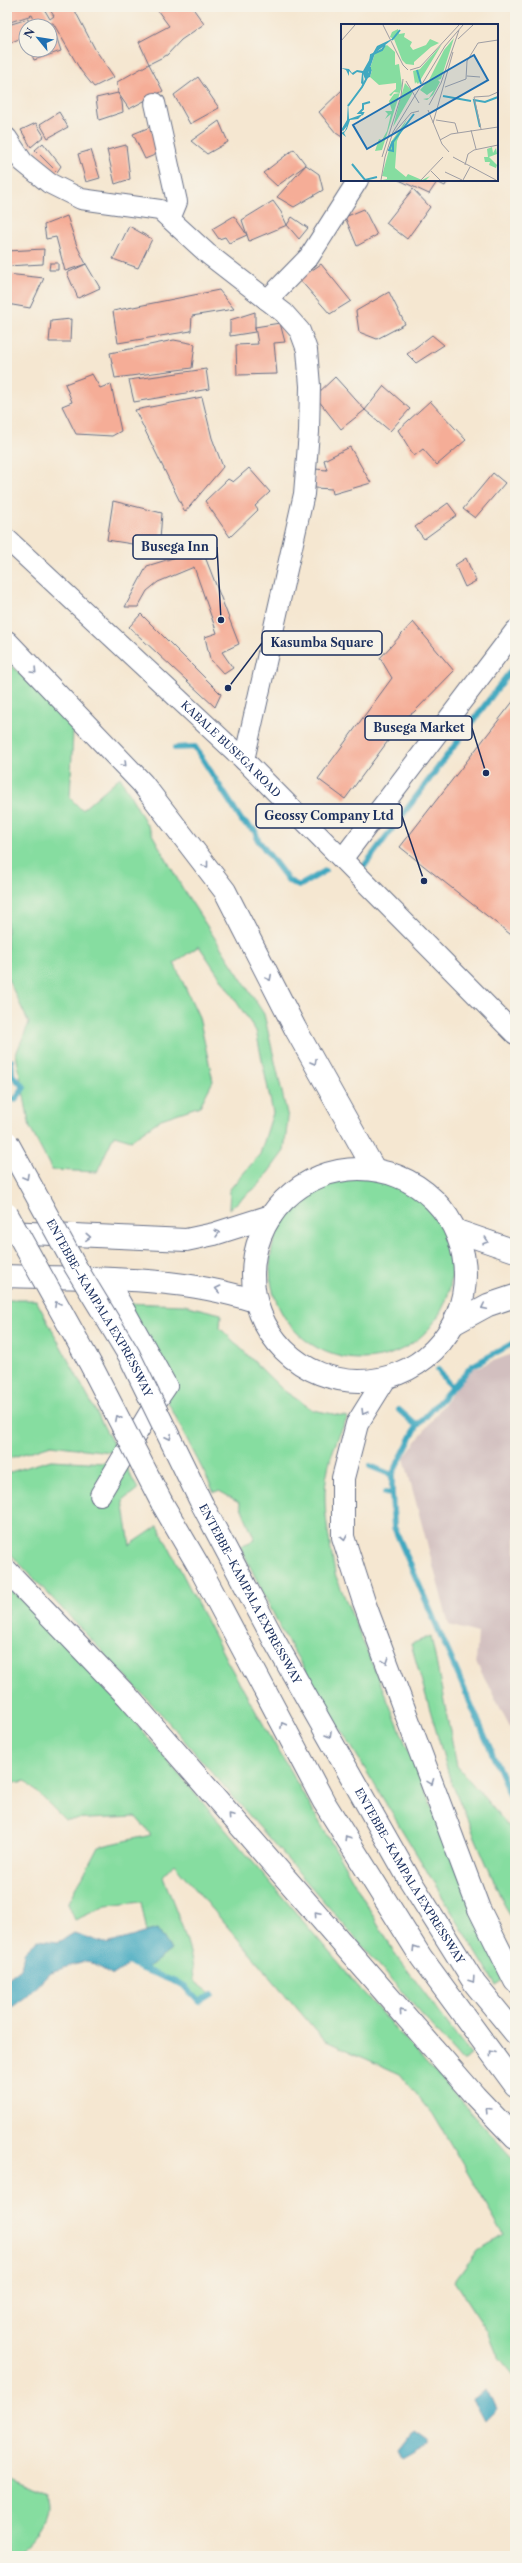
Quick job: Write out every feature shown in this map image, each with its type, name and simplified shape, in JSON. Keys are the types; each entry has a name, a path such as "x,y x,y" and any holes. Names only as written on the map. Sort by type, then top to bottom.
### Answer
{"highway":[{"path":"7,642 142,783 225,891 295,1028 374,1169"},
{"name":"ENTEBBE–KAMPALA EXPRESSWAY","path":"7,1142 75,1266 128,1355 202,1504 274,1640 408,1877 475,1984 515,2033"},
{"path":"374,1169 408,1180 425,1192 437,1201 457,1231 464,1254 466,1277 463,1300 455,1322 442,1342 426,1358 407,1371 385,1379 353,1381 337,1380 314,1373 294,1360 277,1343 264,1323 255,1301 253,1278 254,1256 260,1236 271,1216 288,1196 309,1181 341,1170 374,1169"},
{"path":"7,1214 91,1365 162,1503 201,1570 324,1802 421,1957 515,2085"},
{"path":"7,1232 186,1240 214,1234 271,1216"},
{"path":"457,1231 515,1251"},
{"path":"7,1276 143,1280 220,1289 255,1301"},
{"path":"455,1322 488,1305 515,1296"},
{"path":"385,1379 357,1424 343,1478 343,1537 364,1602 479,1909 515,1981"},
{"path":"7,1571 128,1697 475,2096 515,2138"}],"street":[{"path":"155,103 177,202 170,219"},
{"path":"7,138 23,162 49,183 81,199 160,210 208,254 284,313 300,331 307,350 310,386 309,432 304,494 244,760"},
{"path":"266,300 309,257 357,181"},
{"name":"KABALE BUSEGA ROAD","path":"7,539 244,760 343,858 515,1034"},
{"path":"343,858 515,632"},
{"path":"100,1495 167,1386 108,1280"}],"shaded area":[{"path":"515,1353 515,1736 476,1662 478,1633 449,1625 404,1458 469,1370"}],"green space":[{"path":"7,661 78,730 73,732 70,798 82,810 120,777 183,889 264,1014 288,1118 284,1151 259,1185 229,1209 230,1189 260,1154 273,1113 256,1031 199,946 174,963 199,1017 213,1081 200,1106 161,1119 131,1140 114,1135 97,1172 52,1170 30,1128 16,1054 29,1023 7,977"},
{"path":"361,1177 379,1179 396,1184 419,1198 431,1210 445,1233 450,1250 452,1268 450,1286 445,1303 431,1326 419,1338 396,1352 379,1357 361,1359 343,1357 326,1352 303,1338 291,1326 277,1303 272,1286 270,1268 272,1250 277,1233 291,1210 303,1198 326,1184 343,1179"},
{"path":"7,1300 36,1300 118,1453 51,1445 7,1459"},
{"path":"124,1303 184,1305 221,1314 220,1328 283,1390 313,1410 348,1417 330,1459 326,1477 326,1511 335,1574 504,1980 496,1985 285,1637 240,1546 255,1540 239,1502 219,1491 214,1492 166,1398"},
{"path":"51,1460 124,1464 138,1489 123,1500 130,1545 158,1526 227,1661 394,1952 471,2055 462,2061 164,1717 7,1550 7,1473"},
{"path":"7,1585 99,1680 362,1991 515,2161 515,2378 498,2357 488,2332 455,2281 477,2251 504,2235 433,2114 400,2074 324,2040 174,1864 163,1876 187,1941 193,1968 194,1981 212,1994 199,2002 183,1985 145,1970 171,1950 158,1929 147,1932 141,1902 106,1906 75,1920 68,1904 98,1847 151,1835 136,1817 65,1820 26,1781 7,1784"},
{"path":"431,1636 457,1766 512,1830 515,1829 515,1923 505,1907 450,1779 411,1644"},
{"path":"7,2478 46,2495 49,2507 45,2521 28,2545 14,2555 7,2556"}],"water":[{"path":"158,1929 171,1950 145,1970 130,1964 113,1975 88,1961 50,1972 27,1996 7,2011 7,1979 21,1968 24,1953 38,1940 59,1942 74,1933 107,1944"},
{"path":"487,2390 496,2410 485,2421 473,2399"},
{"path":"416,2431 429,2440 429,2444 406,2457 402,2449"}],"building":[{"path":"7,7 43,7 49,18 33,18 32,15 18,18 18,19 7,23"},
{"path":"48,7 73,7 95,49 114,77 94,87 81,71 58,32 58,18 51,18 54,16"},
{"path":"155,7 192,7 204,24 181,40 167,55 149,64 139,42 169,26"},
{"path":"18,22 18,39 7,44 7,33 10,31 8,25"},
{"path":"58,42 61,51 58,52"},
{"path":"149,64 163,91 129,109 118,93 117,82"},
{"path":"198,77 219,108 190,124 174,95"},
{"path":"341,91 341,136 336,133 319,112"},
{"path":"118,93 122,102 123,112 99,120 96,98"},
{"path":"59,112 68,127 48,138 40,124"},
{"path":"219,121 228,142 207,154 191,141"},
{"path":"36,123 44,136 31,147 21,130"},
{"path":"150,127 162,152 145,159 133,134"},
{"path":"43,143 61,166 57,172 35,150"},
{"path":"126,145 130,179 115,184 107,150"},
{"path":"294,149 306,165 277,186 263,173"},
{"path":"91,150 100,178 86,182 78,154"},
{"path":"306,165 319,174 323,190 294,207 277,197"},
{"path":"401,181 448,181 445,186 437,182 429,194"},
{"path":"413,189 430,207 407,239 386,223"},
{"path":"273,201 281,212 287,225 249,241 242,220"},
{"path":"364,209 377,235 357,246 345,217"},
{"path":"67,216 77,246 86,264 65,271 56,237 46,239 44,225"},
{"path":"234,216 247,235 229,243 225,237 219,239 212,229"},
{"path":"292,217 308,228 299,239 287,225"},
{"path":"129,226 152,239 138,268 113,259"},
{"path":"44,249 43,264 7,266 7,251"},
{"path":"50,263 58,263 58,270 49,270"},
{"path":"86,264 100,288 78,298 67,273"},
{"path":"321,264 351,301 330,314 299,279"},
{"path":"7,274 44,278 30,308 7,304"},
{"path":"219,290 234,309 192,316 191,331 118,343 113,311"},
{"path":"389,292 405,324 377,339 359,332 356,311"},
{"path":"255,312 255,332 230,336 230,320"},
{"path":"71,319 70,342 49,342 51,321"},
{"path":"280,323 285,342 274,343 277,374 237,375 236,345 258,344 255,327"},
{"path":"432,335 444,345 416,363 407,354"},
{"path":"174,340 195,344 192,368 115,378 110,353"},
{"path":"206,369 209,389 134,402 129,380"},
{"path":"92,374 100,388 111,384 121,431 112,436 76,434 62,406 72,402 65,384"},
{"path":"335,377 365,410 341,429 315,396"},
{"path":"384,386 410,409 390,431 365,410"},
{"path":"202,397 212,438 223,467 185,512 135,410"},
{"path":"430,401 466,440 437,465 423,449 414,456 398,430"},
{"path":"350,447 371,483 333,494 332,489 315,488 315,469 327,470 324,460"},
{"path":"249,468 270,492 255,506 258,510 230,537 205,501 228,479 233,482"},
{"path":"493,473 505,483 475,518 463,509"},
{"path":"113,501 162,513 160,540 147,538 145,546 107,540"},
{"path":"448,503 457,515 424,539 415,527"},
{"path":"202,549 239,644 222,652 233,668 224,674 210,659 205,637 217,633 194,567 158,582 147,591 138,607 125,607 147,566"},
{"path":"466,558 476,581 465,587 455,565"},
{"path":"141,614 221,694 215,707 129,627"},
{"path":"413,622 454,671 414,712 405,718 345,799 318,779 392,678 380,658"},
{"path":"515,699 515,938 400,847"}],"waterway":[{"path":"362,869 515,665"},
{"path":"175,748 195,747 242,821 255,831 258,840 289,881 299,886 325,871"},
{"path":"7,1100 16,1099 24,1087 12,1075 11,1061"},
{"path":"392,1494 392,1475 417,1426 472,1366 515,1342"},
{"path":"438,1370 452,1388"},
{"path":"399,1410 417,1426"},
{"path":"370,1466 392,1475"},
{"path":"385,1493 392,1494 394,1527 515,1806"},
{"path":"123,1961 183,1985 199,2002 212,1994"}],"place":[{"name":"Busega Inn","path":"221,620"},
{"name":"Kasumba Square","path":"228,688"},
{"name":"Busega Market","path":"486,773"},
{"name":"Geossy Company Ltd","path":"424,881"}]}
